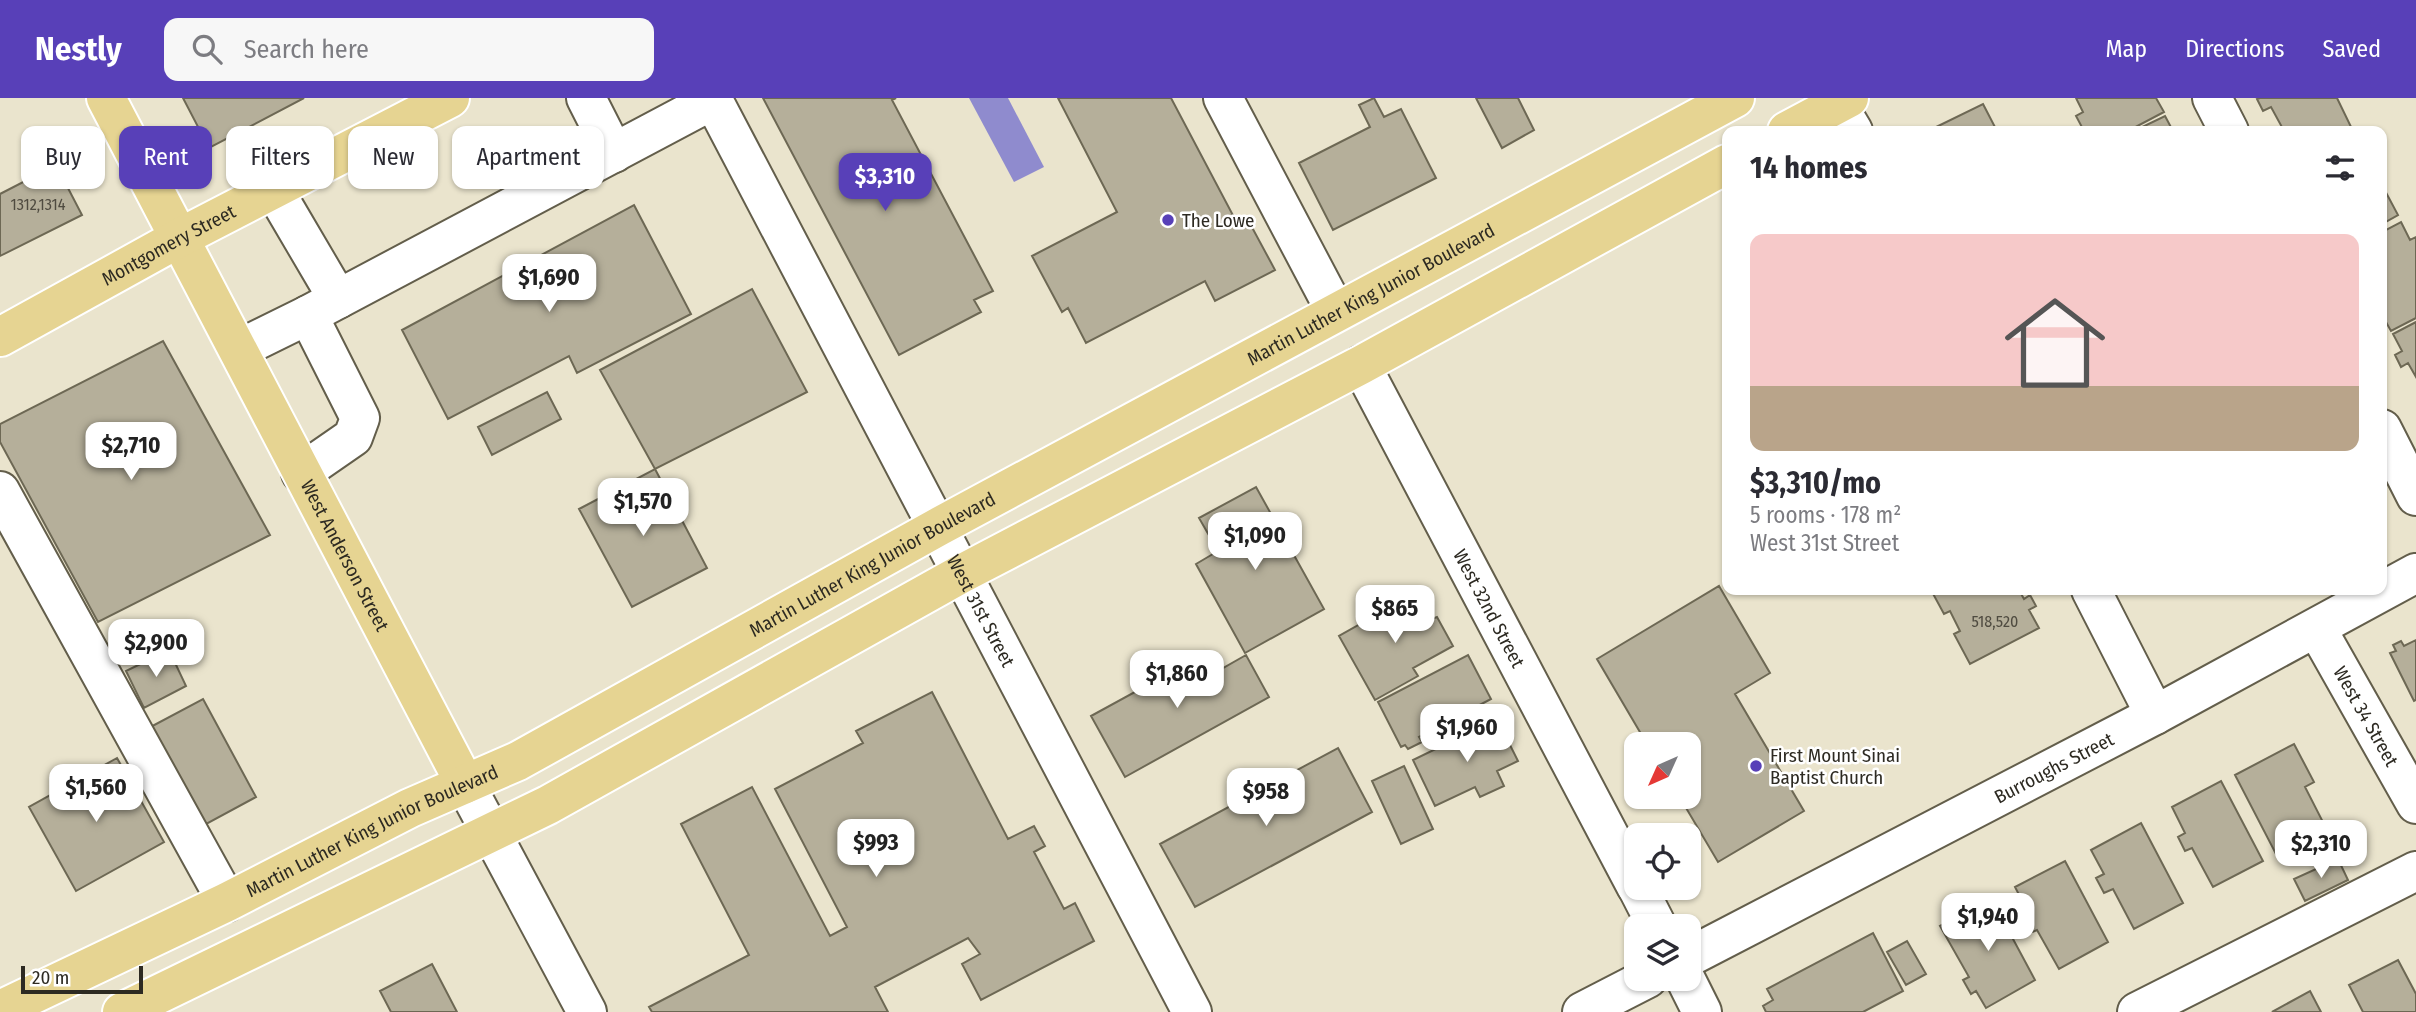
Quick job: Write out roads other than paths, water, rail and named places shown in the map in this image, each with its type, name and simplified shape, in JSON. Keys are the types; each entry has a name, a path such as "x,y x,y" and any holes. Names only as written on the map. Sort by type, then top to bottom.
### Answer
{"main road":[{"name":"West Anderson Street","path":"106,98 465,784"},
{"name":"Montgomery Street","path":"0,337 181,237 274,190 410,107 450,98"},
{"name":"Martin Luther King Junior Boulevard","path":"0,1010 227,902 410,808 518,761 938,527 1724,101"},
{"path":"1802,126 1846,111"},
{"path":"122,1012 548,805 961,574 1361,365 1722,167"}],"street":[{"path":"586,98 614,153"},
{"path":"1223,98 1336,312"},
{"path":"2212,98 2226,126"},
{"path":"239,349 323,307 712,99"},
{"name":"West 31st Street","path":"712,99 1192,1012"},
{"path":"274,190 323,307 360,418 353,437 301,473"},
{"name":"West 32nd Street","path":"1361,365 1624,862"},
{"path":"2387,439 2416,496"},
{"path":"2,499 227,902"},
{"name":"Burroughs Street","path":"2387,589 2416,573"},
{"path":"2094,595 2155,715"},
{"name":"Burroughs Street","path":"1701,951 2155,715 2377,595"},
{"name":"West 34 Street","path":"2317,629 2416,804"},
{"name":"West Anderson Street","path":"465,784 587,1012"},
{"path":"2137,1012 2416,871"},
{"path":"1582,1012 1624,990"},
{"path":"1692,991 1702,1012"}],"place":[{"name":"The Lowe","path":"1168,220"},
{"name":"First Mount Sinai Baptist Church","path":"1756,766"}]}
